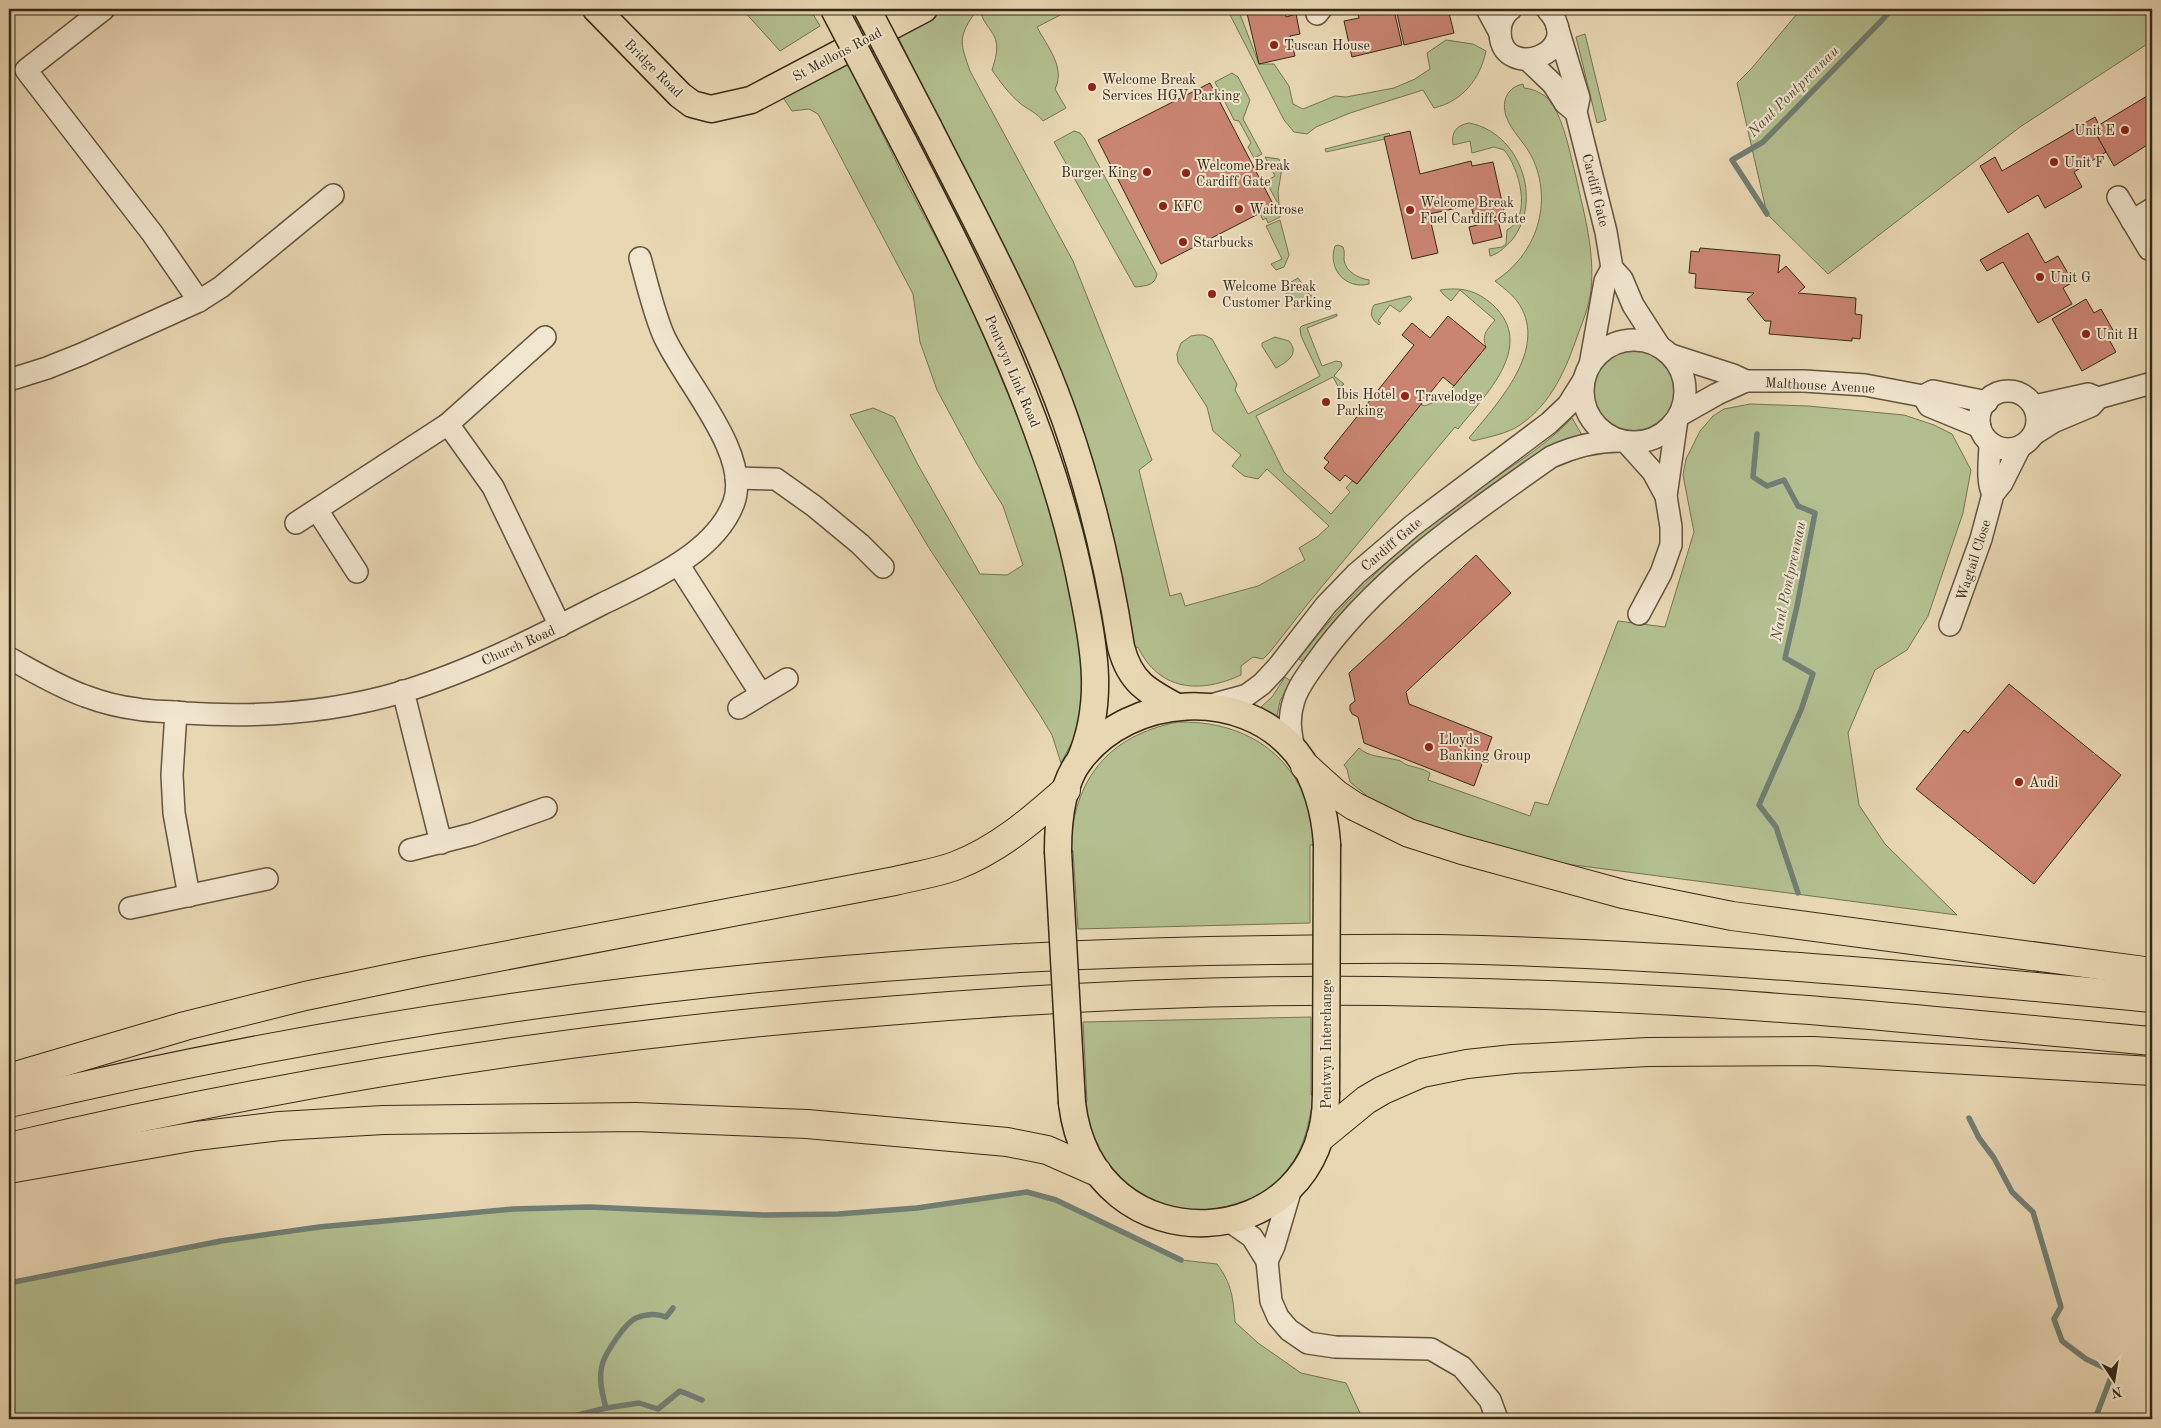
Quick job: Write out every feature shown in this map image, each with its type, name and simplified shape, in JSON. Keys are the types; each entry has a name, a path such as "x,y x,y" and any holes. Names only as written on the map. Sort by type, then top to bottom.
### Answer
{"highway":[{"path":"1300,759 1332,790 1354,806 1409,832 1462,850 1623,894 1732,916 2152,972"},
{"path":"9,1078 186,1026 305,996 425,971 895,881 954,866 992,848 1021,830 1066,790"},
{"path":"9,1103 185,1064 377,1030 595,996 650,989 916,964 1079,955 1350,949 1562,952 1750,963 1954,979 2152,998"},
{"path":"9,1147 207,1104 320,1083 474,1057 609,1038 832,1015 1089,997 1384,991 1652,999 1787,1008 2152,1041"},
{"path":"1321,1137 1366,1100 1383,1090 1422,1073 1467,1064 1513,1059 1648,1052 1813,1051 2152,1071"},
{"path":"9,1169 196,1136 280,1126 383,1120 636,1117 807,1124 1007,1142 1047,1150 1076,1161 1097,1172"}],"main road":[{"name":"Bridge Road","path":"596,9 680,95 692,104 711,109 751,100"},
{"name":"Pentwyn Link Road","path":"834,9 981,296 1037,426 1060,496 1085,599 1095,676 1094,717 1080,760"},
{"name":"Pentwyn Link Road","path":"867,9 1010,290 1064,418 1102,544 1121,646 1126,663 1141,686 1177,707"},
{"name":"St Mellons Road","path":"751,100 924,9"},
{"name":"Pentwyn Interchange","path":"1177,707 1205,707 1230,710 1255,720 1281,738 1300,759 1322,810 1327,844 1326,1095 1325,1121 1321,1137 1306,1167 1292,1185 1265,1207 1247,1216 1229,1221 1199,1224 1170,1220 1154,1215 1121,1196 1097,1172 1080,1140 1072,1103 1058,851 1060,817 1066,790 1080,760 1121,725 1144,714 1177,707"}],"street":[{"path":"104,9 26,70 152,233 199,300"},
{"name":"Cardiff Gate","path":"1486,9 1504,44 1512,53 1528,60 1553,84 1565,103 1576,112"},
{"path":"1500,33 1503,19 1511,9"},
{"name":"Cardiff Gate","path":"1528,60 1536,59 1552,47 1557,37 1556,17"},
{"name":"Cardiff Gate","path":"1300,759 1289,723 1297,692 1332,642 1387,583 1440,538 1551,457 1565,451 1604,441 1648,441 1665,433 1679,417 1685,400 1684,381 1678,365 1665,351 1633,306 1622,278 1612,268 1606,232 1576,112 1579,98 1556,17"},
{"path":"9,380 82,354 199,300 220,287 333,195"},
{"path":"2118,197 2149,249"},
{"path":"2132,221 2152,209"},
{"name":"Church Road","path":"9,658 84,696 138,710 254,715 305,712 403,692 472,665 560,626 678,564 700,548 724,521 735,501 736,478 732,458 723,434 663,334 640,258"},
{"name":"Cardiff Gate","path":"1612,268 1605,281 1586,373 1583,398 1587,412 1594,424 1606,435 1623,442"},
{"path":"296,523 448,424 545,337"},
{"name":"Cardiff Gate","path":"1205,707 1246,695 1262,684 1326,605 1356,574 1412,526 1549,423 1568,405 1586,373 1606,348 1621,342 1638,340 1665,351"},
{"name":"Malthouse Avenue","path":"1665,351 1746,381 1865,385 1923,396 1933,391 1987,402"},
{"name":"Malthouse Avenue","path":"1679,417 1717,394 1746,381"},
{"path":"2027,441 2053,422 2091,406 2098,398 2152,383"},
{"path":"1985,435 1980,413 1987,402 1999,393 2008,391 2018,393 2027,398 2034,406 2037,415 2027,441"},
{"path":"2034,406 2088,394 2098,398"},
{"name":"Malthouse Avenue","path":"1923,396 1929,406 1985,435 2008,450 2027,441"},
{"path":"1639,614 1661,573 1671,545 1671,527 1666,496 1679,417"},
{"path":"448,424 493,487 560,626"},
{"name":"Wagtail Close","path":"1985,435 1990,470 1988,485 1993,494"},
{"name":"Wagtail Close","path":"1950,625 1981,539 1993,494 2002,483 2027,441"},
{"path":"1623,442 1653,472 1666,496"},
{"path":"736,478 776,479 822,512 860,544 883,567"},
{"path":"316,510 357,572"},
{"path":"678,564 761,694"},
{"path":"739,708 787,679"},
{"path":"403,692 442,843"},
{"path":"176,712 172,775 174,813 189,896"},
{"path":"410,850 442,843 546,808"},
{"path":"130,908 267,879"},
{"path":"1292,1185 1274,1246 1267,1261 1268,1291 1278,1317 1290,1330 1308,1343 1335,1347 1431,1349 1462,1367 1490,1400 1497,1419"},
{"path":"1229,1221 1236,1224 1252,1237 1267,1261"}],"green space":[{"path":"742,9 810,9 820,26 780,51"},
{"path":"949,9 972,9 974,14 965,30 962,42 970,71 1073,261 1152,460 1139,470 1170,596 1181,593 1185,606 1258,586 1305,560 1299,548 1317,537 1329,526 1267,469 1258,479 1244,476 1232,466 1241,455 1213,431 1207,407 1178,362 1177,354 1181,343 1191,336 1197,335 1204,335 1212,339 1237,384 1235,390 1248,414 1320,376 1301,336 1300,328 1337,314 1337,316 1307,328 1322,366 1336,361 1341,362 1342,366 1334,376 1344,384 1339,388 1333,377 1256,416 1284,472 1331,514 1350,492 1346,488 1352,481 1357,484 1421,404 1424,406 1443,399 1486,347 1485,335 1495,320 1460,290 1451,301 1440,290 1462,289 1475,293 1493,305 1505,321 1510,337 1508,353 1502,370 1493,386 1458,429 1455,427 1270,652 1263,659 1253,657 1241,666 1241,675 1211,685 1182,685 1157,673 1147,662 1138,647 1133,648 1107,511 1090,456 973,187 897,35"},
{"path":"981,9 1072,9 1037,27 1057,65 1058,81 1055,89 1066,108 1043,121 1021,104 1002,84 992,70 997,46 993,34 982,17"},
{"path":"1227,9 1238,9 1259,64 1274,64 1289,86 1293,104 1303,109 1335,96 1346,97 1394,88 1415,79 1430,69 1427,53 1446,40 1473,44 1486,51 1479,71 1469,87 1454,100 1444,105 1434,108 1423,90 1350,113 1316,127 1307,134 1294,132 1284,120"},
{"path":"1801,9 2152,9 2152,41 2020,127 1828,274 1767,214 1737,83"},
{"path":"1585,34 1606,120 1597,123 1576,37"},
{"path":"847,61 906,182 967,296 1045,483 1061,538 1084,663 1083,703 1073,740 1061,763 1052,735 1040,715 929,548 850,415 873,408 894,417 917,463 980,574 1007,575 1023,565 1003,506 977,464 937,390 920,342 913,294 818,114 809,109 792,111 782,96"},
{"path":"1232,73 1238,77 1250,100 1243,119 1262,154 1254,158 1248,147 1251,143 1239,121 1234,120 1215,82"},
{"path":"1523,84 1524,88 1540,93 1550,101 1564,131 1588,233 1592,275 1591,290 1586,312 1568,360 1549,396 1531,416 1515,428 1473,441 1469,438 1514,378 1527,344 1527,326 1520,305 1495,281 1521,257 1531,242 1541,210 1538,174 1532,157 1511,127 1504,105 1510,91"},
{"path":"1469,123 1487,129 1501,139 1513,153 1526,187 1526,206 1521,224 1512,240 1499,252 1490,256 1489,249 1502,247 1506,244 1507,230 1515,224 1520,214 1521,192 1510,158 1504,150 1494,147 1472,153 1470,141 1453,145 1455,130"},
{"path":"1074,131 1080,133 1084,138 1157,274 1154,281 1149,285 1135,287 1054,142"},
{"path":"1389,133 1390,136 1385,139 1326,152 1325,149"},
{"path":"1265,157 1279,159 1282,168 1278,192 1280,217 1268,223 1266,218 1263,220 1260,214 1274,206 1277,202 1266,181 1275,176"},
{"path":"1280,220 1289,255 1284,267 1276,270 1271,264 1282,259 1266,226"},
{"path":"1335,246 1343,247 1347,268 1357,276 1369,280 1369,284 1353,284 1340,276 1336,270 1333,254"},
{"path":"1298,278 1309,294 1321,302 1294,309 1283,287"},
{"path":"1410,296 1412,299 1400,312 1390,305 1378,321 1381,323 1379,325 1373,319 1372,311 1374,305"},
{"path":"1275,337 1289,341 1293,350 1291,357 1276,368 1262,346 1262,343"},
{"path":"1626,349 1642,349 1658,356 1669,367 1676,383 1673,407 1664,421 1658,426 1642,433 1626,433 1610,426 1599,415 1592,399 1592,383 1599,367 1610,356"},
{"path":"1750,404 1808,406 1904,415 1934,425 1952,434 1971,470 1963,513 1928,616 1907,650 1875,670 1848,733 1859,805 1885,844 1957,915 1551,862 1429,826 1365,800 1366,795 1350,782 1344,765 1359,748 1372,755 1398,760 1427,771 1430,773 1428,780 1530,816 1535,802 1548,805 1618,621 1665,627 1694,532 1683,475 1686,459 1700,431 1713,416 1724,409"},
{"path":"1572,418 1582,435 1560,441 1529,460 1305,663 1299,659 1336,614 1398,553 1466,498 1548,440"},
{"path":"1285,677 1291,681 1280,701 1277,716 1261,707 1272,697"},
{"path":"1178,722 1218,726 1236,731 1253,739 1269,749 1294,777 1308,807 1315,845 1310,845 1310,923 1078,929 1073,851 1070,850 1073,825 1087,782 1099,765 1114,750 1132,738 1153,729"},
{"path":"1311,1017 1311,1095 1314,1096 1308,1125 1293,1161 1272,1186 1253,1198 1233,1205 1212,1209 1190,1209 1169,1205 1148,1198 1129,1187 1099,1153 1092,1135 1084,1102 1087,1101 1083,1022"},
{"path":"1027,1192 1057,1200 1181,1260 1217,1264 1226,1278 1231,1292 1235,1322 1258,1343 1301,1373 1346,1383 1360,1413 1359,1419 9,1419 9,1283 221,1241 319,1227 513,1209 590,1207 764,1215 838,1214 917,1208"}],"building":[{"name":"Tuscan House","path":"1246,9 1284,9 1286,17 1296,14 1300,34 1290,36 1295,56 1259,64"},
{"path":"1357,9 1377,9 1378,13 1394,10 1402,45 1352,57 1344,21 1359,18"},
{"path":"1396,9 1448,9 1454,33 1404,45"},
{"name":"Welcome Break Cardiff Gate","path":"1210,83 1274,206 1161,264 1098,140"},
{"name":"Unit E","path":"2152,93 2152,142 2114,166 2096,134 2099,125"},
{"name":"Unit F","path":"2095,117 2099,125 2096,134 2106,152 2074,172 2082,187 2045,208 2038,195 2008,213 1980,166 1995,157 2002,171"},
{"path":"1410,131 1420,174 1471,161 1472,166 1493,162 1505,215 1475,222 1471,205 1429,214 1438,253 1412,259 1384,137"},
{"path":"1498,220 1502,237 1473,244 1469,227"},
{"name":"Unit G","path":"2028,233 2045,263 2058,256 2073,282 2063,288 2072,304 2038,323 2003,262 1987,271 1980,260"},
{"path":"1700,248 1780,255 1778,273 1786,266 1805,287 1798,293 1856,298 1855,314 1862,315 1860,339 1852,338 1852,341 1769,334 1771,321 1765,321 1747,299 1754,293 1695,288 1696,274 1689,273 1691,251 1699,252"},
{"name":"Unit H","path":"2086,299 2094,313 2101,309 2114,332 2107,336 2116,352 2082,371 2052,319"},
{"path":"1448,316 1486,347 1454,386 1443,377 1357,484 1345,475 1340,481 1324,468 1329,462 1324,458 1414,345 1402,335 1412,323 1430,338"},
{"path":"1476,555 1511,593 1406,692 1409,704 1492,737 1474,786 1364,743 1358,717 1352,714 1350,710 1350,705 1355,701 1349,673"},
{"name":"Audi","path":"2009,684 2121,775 2034,884 1916,789 1964,730 1968,733"}],"waterway":[{"name":"Nant Pontprennau","path":"1767,214 1732,160 1763,142 1891,9"},
{"name":"Nant Pontprennau","path":"1757,434 1753,477 1767,486 1784,480 1798,506 1815,513 1785,658 1813,674 1801,710 1759,805 1776,827 1798,893"},
{"name":"Nant Pontprennau","path":"1969,1118 1979,1138 1994,1158 2012,1192 2033,1212 2061,1307 2054,1319 2062,1341 2086,1359 2113,1372 2095,1419"},
{"path":"9,1283 221,1241 319,1227 513,1209 590,1207 764,1215 838,1214 917,1208 1027,1192 1056,1200 1181,1260"},
{"path":"562,1419 606,1408 602,1391 601,1373 603,1362 612,1345 627,1325 636,1318 651,1315 666,1317 673,1308"},
{"path":"606,1408 639,1403 658,1409 680,1391 702,1400"}],"place":[{"name":"Tuscan House","path":"1274,45"},
{"name":"Welcome Break Services HGV Parking","path":"1092,87"},
{"name":"Unit E","path":"2125,130"},
{"name":"Unit F","path":"2054,162"},
{"name":"Burger King","path":"1147,172"},
{"name":"Welcome Break Cardiff Gate","path":"1186,173"},
{"name":"KFC","path":"1163,206"},
{"name":"Waitrose","path":"1239,209"},
{"name":"Welcome Break Fuel Cardiff Gate","path":"1410,210"},
{"name":"Starbucks","path":"1183,242"},
{"name":"Unit G","path":"2040,277"},
{"name":"Welcome Break Customer Parking","path":"1212,294"},
{"name":"Unit H","path":"2086,334"},
{"name":"Travelodge","path":"1405,396"},
{"name":"Ibis Hotel Parking","path":"1326,402"},
{"name":"Lloyds Banking Group","path":"1429,747"},
{"name":"Audi","path":"2019,782"}]}
